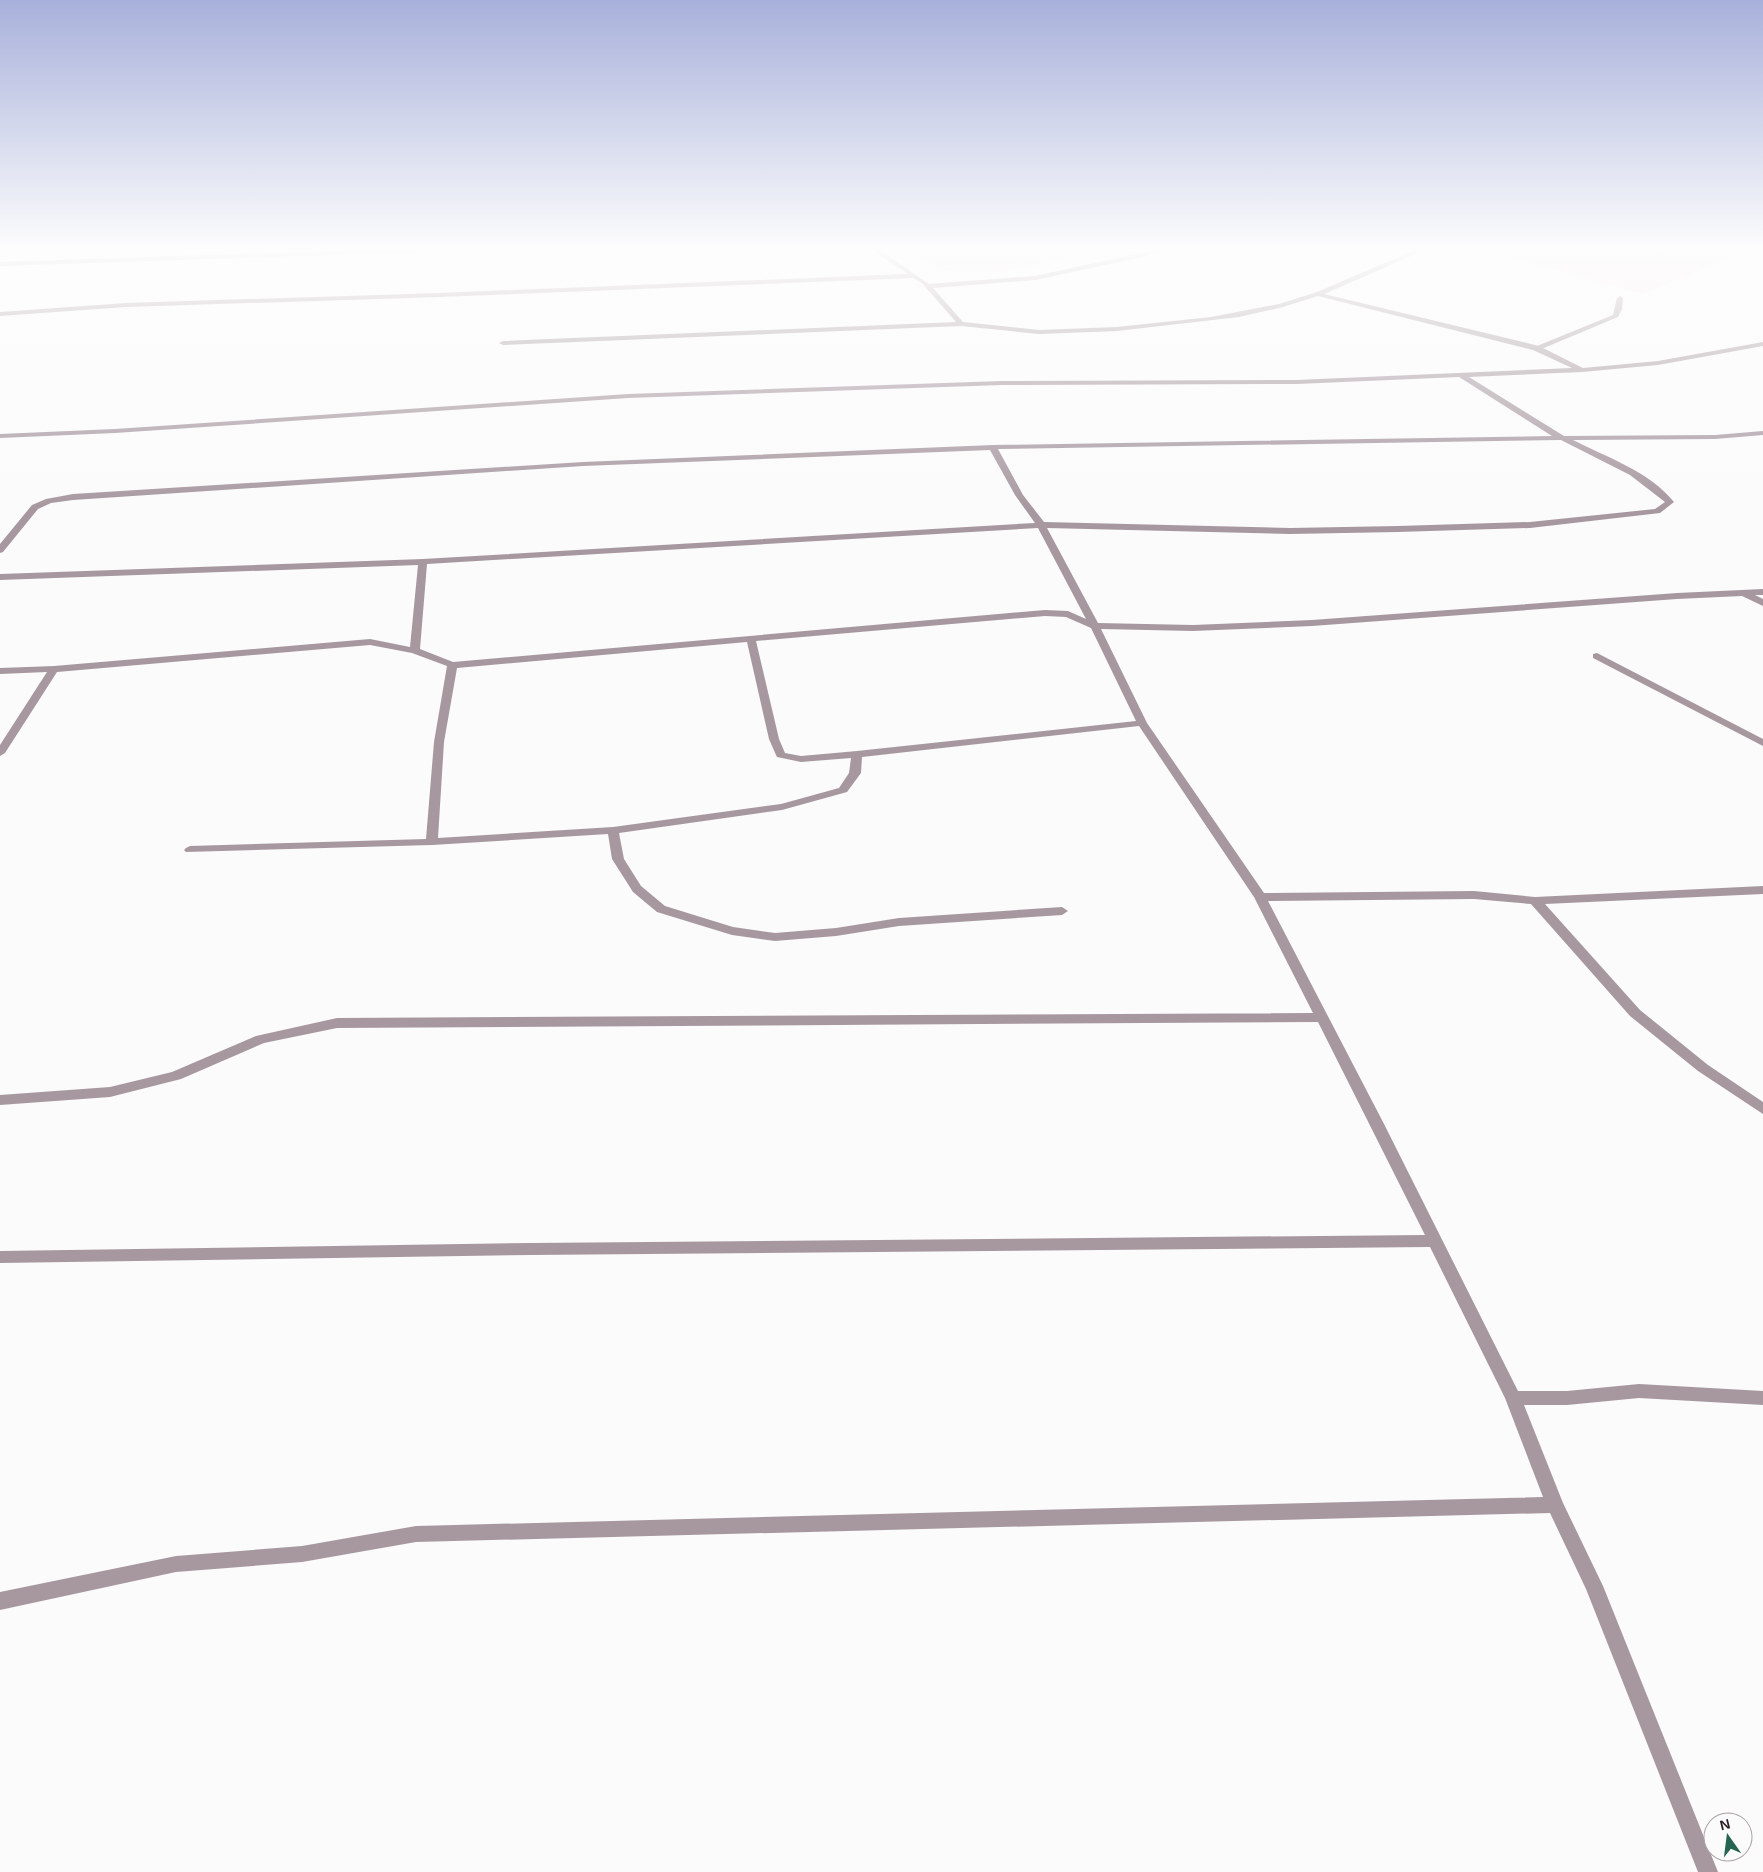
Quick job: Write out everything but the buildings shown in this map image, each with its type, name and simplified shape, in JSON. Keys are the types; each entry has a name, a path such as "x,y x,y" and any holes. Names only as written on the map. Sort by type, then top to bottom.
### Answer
{"street":[{"path":"503,342 697,334"},
{"path":"1481,334 1536,348 1582,370"},
{"path":"1536,348 1570,334"},
{"path":"0,436 144,430 628,396 1002,383 1297,382 1582,370 1658,363 1763,344"},
{"path":"0,577 423,562 1041,525 1290,531 1530,525 1657,511 1670,502 1663,494 1623,467 1561,438 1462,376"},
{"path":"0,550 35,507 49,501 73,497 583,464 993,447 1715,437 1763,434"},
{"path":"993,447 1019,495 1041,525 1095,626 1142,723 1260,897 1435,1241 1513,1398 1555,1505 1594,1586 1708,1872"},
{"path":"415,651 423,562"},
{"path":"0,671 54,669 370,642 415,651 452,665 1045,613 1068,614 1095,626 1193,628 1312,623 1677,596 1763,592"},
{"path":"1745,594 1763,603"},
{"path":"751,639 774,739 781,755 801,758 857,754 1142,723"},
{"path":"1597,656 1763,743"},
{"path":"432,842 439,742 452,665"},
{"path":"0,753 54,669"},
{"path":"190,850 432,842 613,830 782,807 843,790 856,773 857,754"},
{"path":"613,830 618,859 643,894 661,909 732,931 775,937 836,932 898,922 1062,911"},
{"path":"1260,897 1474,895 1535,901 1763,890"},
{"path":"1535,901 1635,1012 1703,1068 1763,1109"},
{"path":"0,1100 110,1092 176,1076 261,1039 337,1023 1322,1017"},
{"path":"0,1257 542,1248 1435,1241"},
{"path":"1513,1398 1566,1398 1639,1392 1763,1398"},
{"path":"0,1601 176,1564 302,1554 416,1534 1555,1505"}]}
